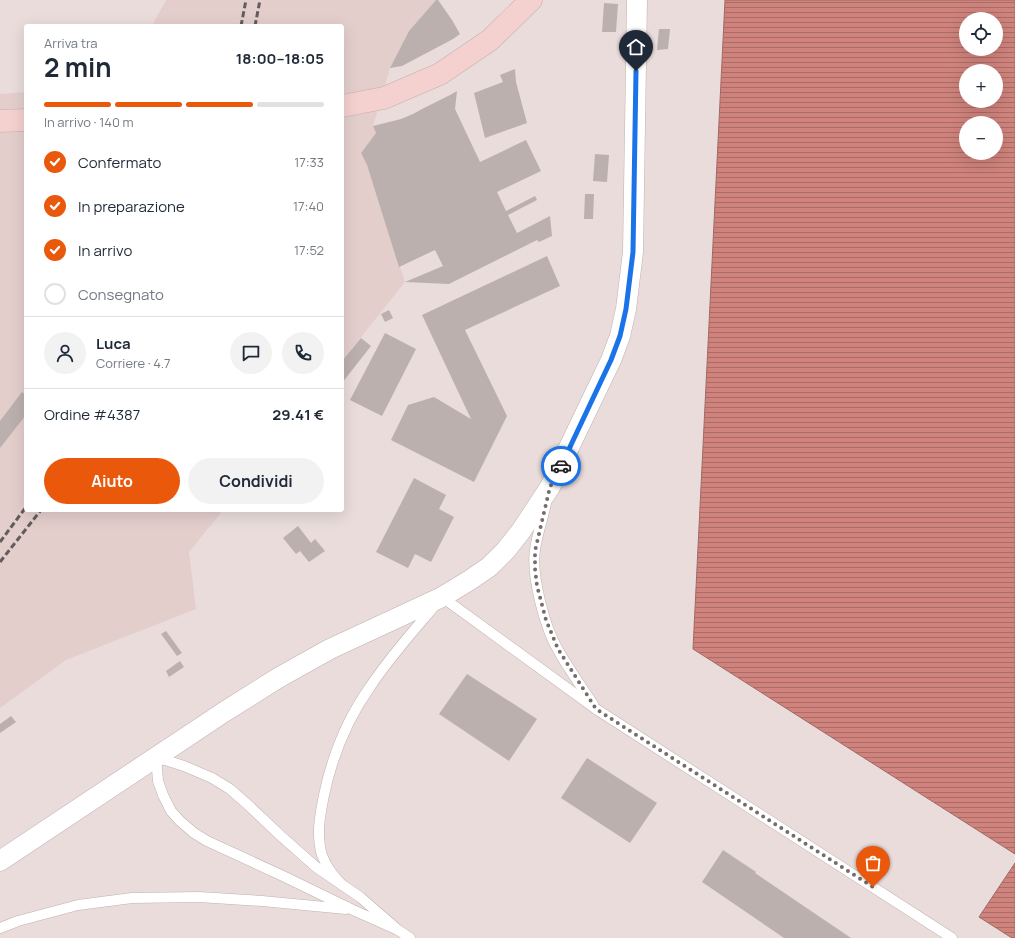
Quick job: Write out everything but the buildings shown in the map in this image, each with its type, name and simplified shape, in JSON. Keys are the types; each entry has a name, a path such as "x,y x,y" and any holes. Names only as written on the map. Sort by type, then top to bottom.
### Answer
{"main road":[{"path":"344,106 384,98 440,74 490,40 531,0"},
{"path":"0,122 24,120"}],"street":[{"path":"0,861 224,712 278,678 330,649 442,597 470,580 489,566 506,550 522,531 550,487 611,360 620,336 626,309 633,252 637,0"}],"lane":[{"path":"550,487 535,551 537,586 545,618 558,649 596,709"},
{"path":"342,885 329,869 322,855 318,835 320,810 326,784 338,749 352,716 369,687 391,657 442,597 596,709 952,938"},
{"path":"398,930 207,841 194,833 171,811 158,781 156,757 184,766 212,778 230,789 316,866 360,897 398,930 410,938"},
{"path":"0,928 18,921 78,905 132,898 199,897 262,901 353,910"}],"shaded area":[{"path":"166,0 436,0 409,31 390,68 373,126 376,133 361,153 367,165 405,282 344,358 344,24 153,24"},
{"path":"725,0 1015,0 1015,854 693,649"},
{"path":"24,92 24,512 221,512 189,552 196,609 66,660 0,708 0,94"},
{"path":"1015,863 1015,938 1012,938 979,917"}],"railway":[{"path":"241,24 246,0"},
{"path":"255,24 260,0"},
{"path":"0,542 24,510"},
{"path":"0,562 39,512"}],"way so far":[{"path":"561,466 550,487 535,551 537,586 543,612 558,649 596,709 873,887"}],"route":[{"path":"561,466 611,360 620,336 626,309 633,252 636,71"}]}
